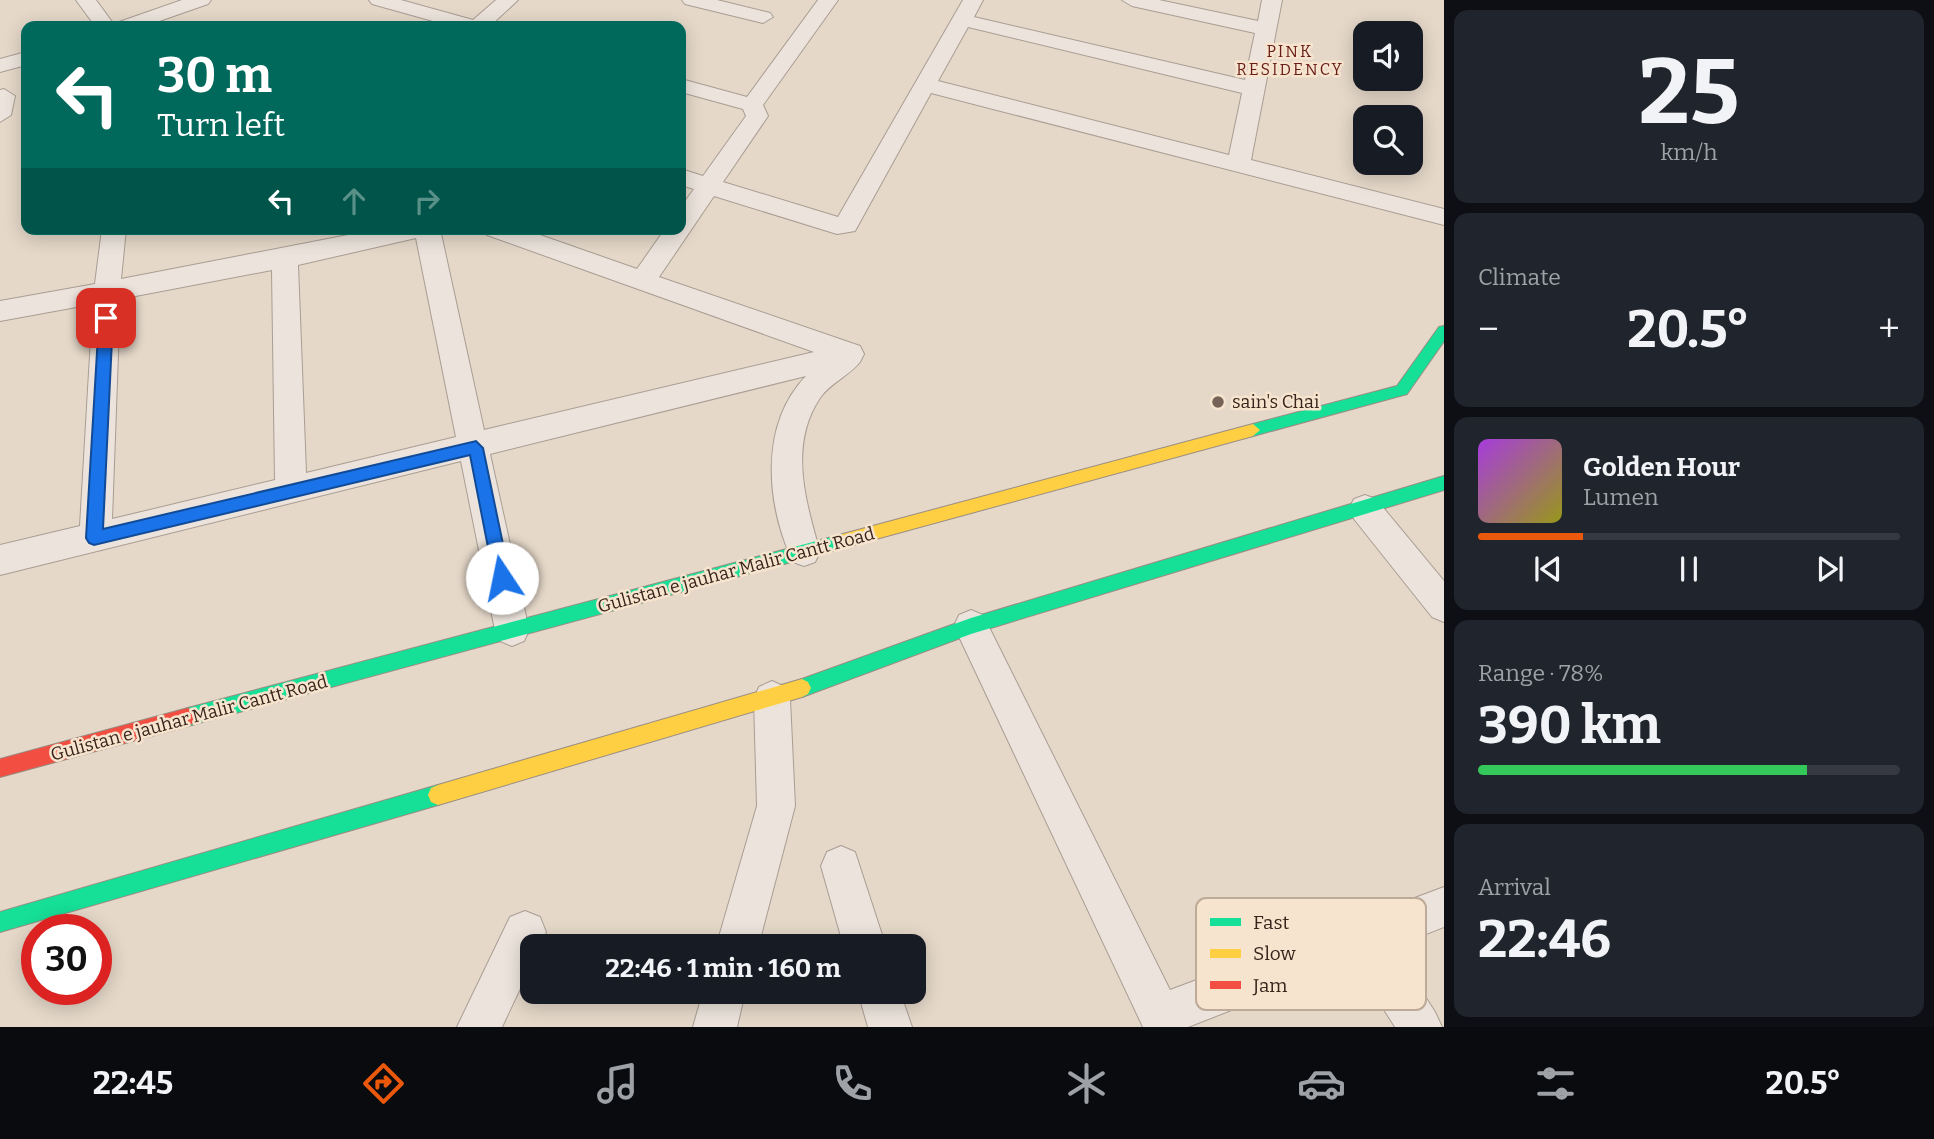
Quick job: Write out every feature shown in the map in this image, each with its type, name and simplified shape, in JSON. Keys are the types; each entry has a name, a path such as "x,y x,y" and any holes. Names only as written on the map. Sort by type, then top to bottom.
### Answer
{"main road":[{"name":"Gulistan e jauhar Malir Cantt Road","path":"0,768 1402,390 1444,331"},
{"path":"0,922 772,699 971,626 1444,483"}],"street":[{"path":"86,0 101,21"},
{"path":"140,21 201,0"},
{"path":"379,0 455,21"},
{"path":"484,21 508,0"},
{"path":"692,0 763,18"},
{"path":"752,105 828,0"},
{"path":"686,178 837,226 846,225 973,0"},
{"path":"1132,0 1266,29"},
{"path":"1238,165 1272,0"},
{"path":"962,20 1254,89"},
{"path":"0,66 21,60"},
{"path":"926,85 1444,217"},
{"path":"686,86 752,105 757,116 686,218"},
{"path":"94,538 107,291 113,235"},
{"path":"0,311 285,259 392,235"},
{"path":"428,235 476,448 512,630"},
{"path":"513,235 850,354"},
{"path":"642,281 674,235"},
{"path":"285,259 291,492"},
{"path":"0,561 476,448 850,354"},
{"path":"804,551 785,481 788,436 810,389 850,354"},
{"path":"1365,509 1444,606"},
{"path":"971,626 1163,1021 1196,1007"},
{"path":"741,934 776,806 772,699"},
{"path":"841,866 861,934"},
{"path":"1426,914 1444,907"},
{"path":"479,1027 525,932"},
{"path":"715,1027 721,1004"},
{"path":"883,1004 890,1027"},
{"path":"1409,1010 1420,1027"}],"traffic: fast":[{"path":"1253,430 1402,390 1444,331"},
{"path":"802,688 971,626 1444,483"},
{"path":"188,717 843,541"},
{"path":"0,922 438,795"}],"traffic: slow":[{"path":"843,541 1253,430"},
{"path":"438,795 802,688"}],"traffic: jam":[{"path":"0,768 188,717"}],"place":[{"name":"sain's Chai","path":"1218,402"}],"district":[{"name":"PINK RESIDENCY","path":"1290,60"}],"route":[{"path":"106,318 94,538 476,448 502,578"}]}
